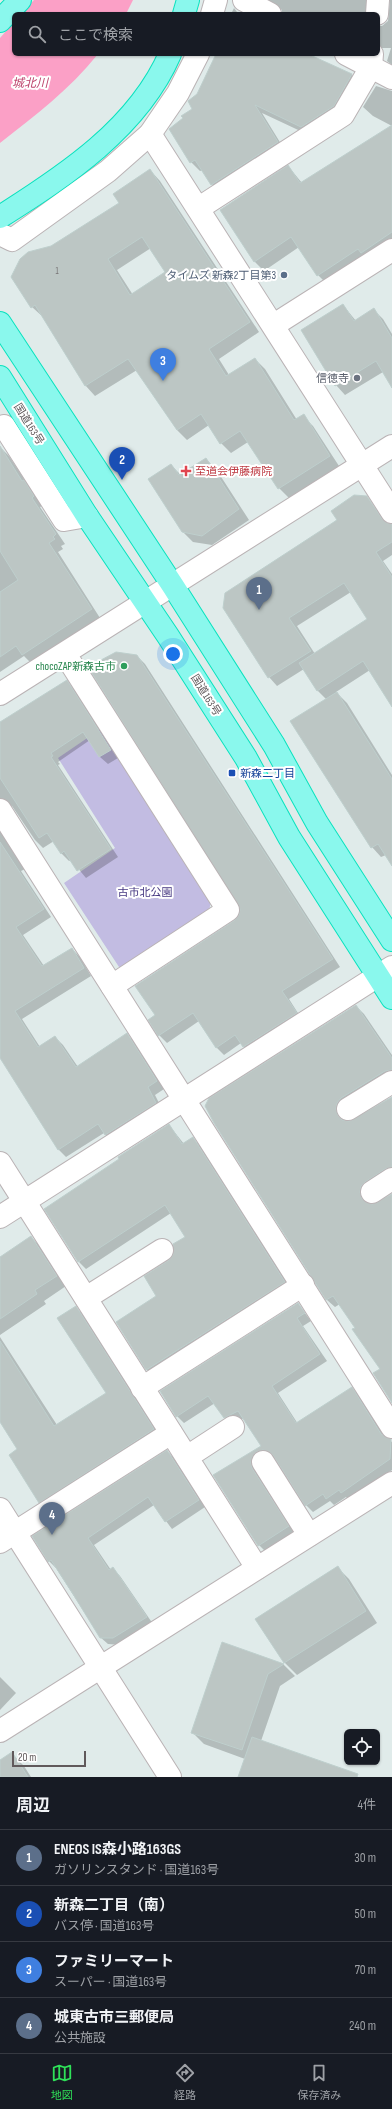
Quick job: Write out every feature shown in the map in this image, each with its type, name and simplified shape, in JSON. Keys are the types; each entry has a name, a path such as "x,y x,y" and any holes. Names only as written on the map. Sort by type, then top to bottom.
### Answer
{"highway":[{"path":"0,21 20,0"},
{"path":"185,12 188,0"},
{"path":"2,227 58,178 105,141 138,104 155,81 169,56"},
{"path":"0,323 173,586 274,745 321,830 392,940"},
{"name":"国道163号","path":"0,376 87,516 146,603 246,758 289,837 385,972 392,998"}],"street":[{"path":"213,12 216,0"},
{"path":"244,0 266,12"},
{"path":"377,12 378,0"},
{"path":"2,227 12,240 108,171 150,134 178,93 197,56"},
{"path":"353,56 372,61 392,78"},
{"path":"199,208 343,115 372,61"},
{"path":"150,134 274,325 392,512"},
{"path":"274,325 392,250"},
{"path":"3,426 64,520 87,516"},
{"path":"0,694 173,586 392,446"},
{"path":"65,654 228,910 112,986"},
{"path":"0,810 7,835 112,986 392,1427"},
{"path":"0,1217 385,972"},
{"path":"348,1109 392,1082"},
{"path":"0,1163 257,1568"},
{"path":"372,1192 392,1179"},
{"path":"86,1298 162,1250"},
{"path":"142,1388 303,1285"},
{"path":"187,1457 233,1427"},
{"path":"7,1537 171,1433"},
{"path":"263,1462 309,1535"},
{"path":"0,1731 392,1483"},
{"path":"0,1509 7,1537 100,1668 170,1777"}],"green space":[{"name":"古市北公園","path":"102,728 211,897 209,914 121,970 64,883 115,848 58,758"}],"water":[{"path":"34,0 133,0 127,12 23,12"},
{"name":"城北川","path":"12,24 12,56 96,56 64,91 0,143 0,38"}],"building":[{"path":"215,56 312,56 352,74 334,106 301,127 255,105 278,142 211,185 195,160 190,163 169,129 183,118 181,116 192,109 188,101 197,94"},
{"path":"392,125 392,232 361,253 358,249 317,276 291,237 254,262 220,210 288,165 300,183"},
{"path":"150,169 250,322 209,349 226,376 255,358 294,420 304,414 330,456 278,489 240,431 220,444 201,414 177,430 128,359 85,386 35,305 31,308 11,277 20,259 28,252 51,246 119,203 113,194","holes":["142,237 165,272 130,295 108,259"]},
{"path":"343,304 354,321 374,308 392,338 392,388 376,361 335,386 301,330"},
{"path":"0,446 22,481 24,480 34,496 32,498 56,534 53,537 55,539 49,543 92,609 22,655 16,646 0,657 0,592 18,580 0,551"},
{"path":"206,458 239,509 202,536 182,532 148,479 171,464 179,475"},
{"path":"354,495 367,496 382,519 392,524 392,542 376,552 392,577 392,707 363,661 317,691 299,663 367,619 344,583 289,618 311,651 268,678 223,608 225,593 337,520 331,511"},
{"path":"116,652 137,655 333,959 282,991 297,1013 243,1047 235,1035 216,1048 193,1013 158,1036 148,1020 155,1015 135,986 235,920 239,915 240,909 88,667"},
{"path":"67,680 111,750 99,757 83,732 51,753 53,756 51,757 111,849 77,871 64,851 61,854 47,833 39,838 0,778 0,722"},
{"path":"337,692 392,779 392,866 378,844 371,848 290,721"},
{"path":"0,842 44,909 16,927 42,966 72,948 84,968 15,1011 38,1047 55,1036 76,1067 127,1033 157,1081 148,1087 156,1103 105,1135 98,1124 58,1150 0,1058"},
{"path":"356,1005 392,1058 392,1070 385,1071 341,1098 337,1103 336,1109 338,1116 342,1120 349,1121 392,1097 392,1167 385,1169 365,1182 361,1186 360,1192 362,1199 372,1204 392,1194 392,1403 373,1373 380,1369 352,1329 355,1328 333,1296 326,1300 214,1123 205,1106 209,1098"},
{"path":"169,1124 182,1144 193,1137 285,1282 146,1370 116,1322 156,1296 144,1276 169,1260 173,1255 173,1244 185,1237 165,1205 78,1262 44,1209 119,1159 118,1157"},
{"path":"31,1236 57,1276 35,1290 37,1294 0,1319 0,1257"},
{"path":"298,1303 305,1313 297,1318 320,1354 272,1386 296,1423 352,1387 381,1434 391,1439 390,1459 341,1493 339,1490 326,1499 323,1494 305,1506 273,1455 263,1450 256,1452 251,1462 252,1468 289,1526 258,1546 213,1475 261,1446 238,1411 224,1418 208,1396 176,1417 160,1391"},
{"path":"76,1306 154,1429 39,1503 9,1455 17,1449 0,1422 0,1341 54,1426 106,1393 57,1318"},
{"path":"167,1450 199,1500 165,1522 148,1497 88,1538 109,1570 113,1567 147,1617 113,1638 100,1638 51,1560 48,1562 32,1536"},
{"path":"338,1566 366,1611 284,1663 255,1619"},
{"path":"222,1642 284,1664 268,1674 242,1750 191,1733"},
{"path":"252,1737 358,1774 357,1777 238,1777"},
{"path":"12,1752 28,1777 0,1777 0,1760"}],"place":[{"name":"タイムズ 新森2丁目第3","path":"284,275"},
{"name":"信徳寺","path":"357,378"},
{"name":"ファミリーマート","path":"163,381"},
{"name":"至道会伊藤病院","path":"186,471"},
{"name":"新森二丁目（南）","path":"122,480"},
{"name":"ENEOS IS森小路163GS","path":"259,610"},
{"name":"chocoZAP新森古市","path":"124,666"},
{"name":"新森二丁目","path":"232,773"},
{"name":"城東古市三郵便局","path":"52,1535"}]}
